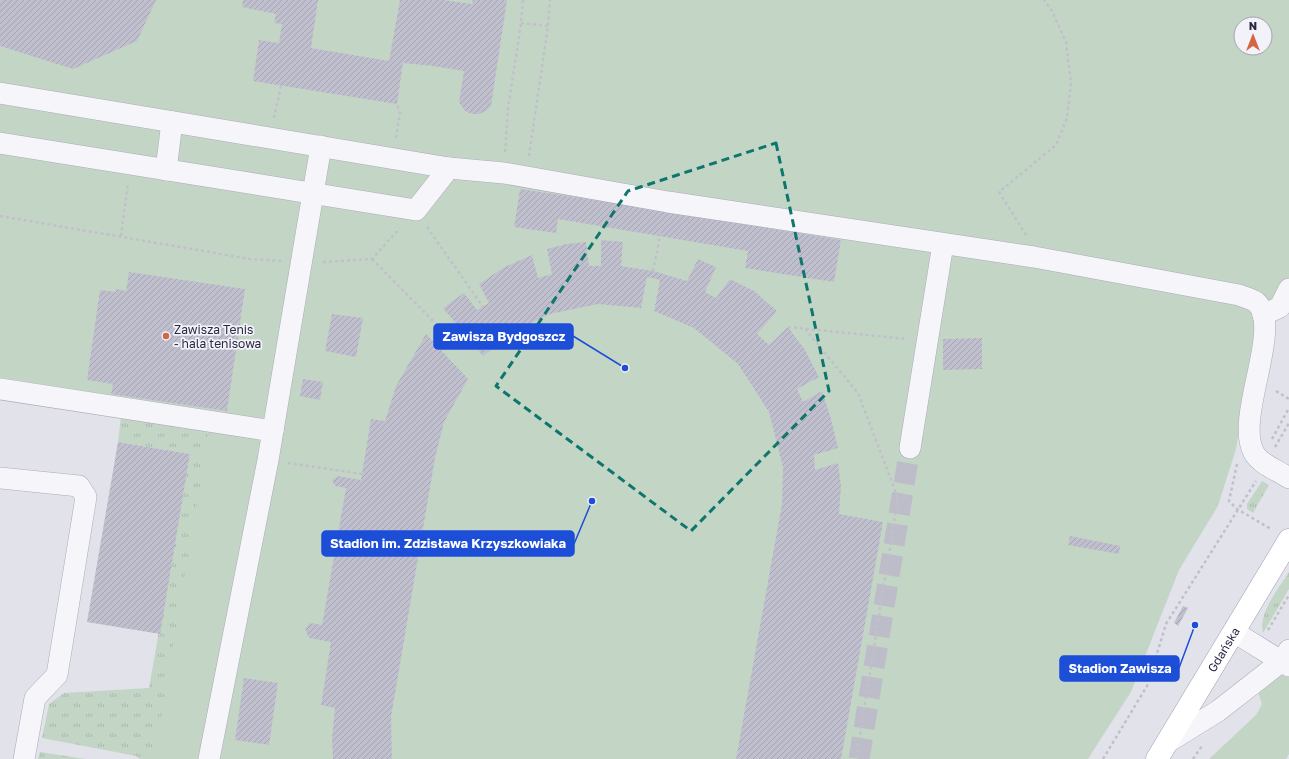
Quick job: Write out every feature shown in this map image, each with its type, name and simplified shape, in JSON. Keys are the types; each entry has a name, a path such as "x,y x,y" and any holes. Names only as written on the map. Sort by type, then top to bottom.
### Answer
{"main road":[{"name":"Gdańska","path":"1162,750 1289,540"}],"lane":[{"path":"0,92 449,168 526,176 668,202 1034,257 1239,294 1256,302 1263,315 1264,338 1248,431 1254,453 1257,457 1289,478"},
{"path":"166,170 172,122"},
{"path":"0,143 416,210 449,168"},
{"path":"209,759 268,460 300,263 321,146"},
{"path":"910,448 943,244"},
{"path":"1263,315 1280,307 1289,289"},
{"path":"0,389 273,431"},
{"path":"0,478 79,486 86,497 57,675 35,698 24,759"},
{"path":"1162,750 1218,711 1287,659 1234,632"}],"path":[{"path":"504,173 508,109 523,0"},
{"path":"526,176 548,26 550,0"},
{"path":"1024,232 1000,192 1056,145 1067,118 1071,82 1066,42 1052,11 1044,0"},
{"path":"521,23 548,26"},
{"path":"270,138 281,86"},
{"path":"393,158 400,113 397,104"},
{"path":"121,236 130,165"},
{"path":"654,271 668,202"},
{"path":"0,216 250,258 300,263 372,259 416,210 483,307"},
{"path":"372,259 435,323"},
{"path":"788,327 927,341"},
{"path":"805,329 858,393 898,498 856,759"},
{"path":"1270,442 1289,410"},
{"path":"1275,447 1289,424"},
{"path":"1248,431 1237,465 1229,501 1237,509 1250,517"},
{"path":"268,460 362,474"},
{"path":"1102,759 1147,686 1166,624 1237,509 1258,478"}],"highlighted area":[{"path":"776,143 829,391 691,531 496,386 628,191"}],"green space":[{"path":"0,0 1289,0 1289,311 1254,337 1236,449 1218,506 1179,570 1131,692 1088,759 154,759 209,431 0,399"},
{"path":"0,371 231,416 179,759 140,759 136,756 42,738 49,704 64,693 149,688 190,454 118,442 121,417"},
{"path":"1262,481 1269,485 1253,513 1247,509 1247,504"},
{"path":"1289,572 1289,589 1263,633 1262,625 1266,609"},
{"path":"1281,672 1289,677 1289,754 1286,759 1209,759 1256,715 1262,704 1257,689"},
{"path":"40,752 86,759 38,759"}],"building":[{"path":"0,0 156,0 137,41 73,69 0,46"},
{"path":"243,0 318,0 311,48 389,61 400,0 443,0 472,4 473,0 507,0 491,106 486,111 479,114 472,114 465,111 459,102 464,71 433,66 403,63 397,104 253,81 259,40 279,43 282,24 274,23 276,14 242,7"},
{"path":"520,189 629,205 841,240 834,282 745,268 748,251 558,219 556,233 514,227"},
{"path":"601,240 623,242 621,266 653,271 687,281 698,259 716,267 705,292 716,298 730,279 754,291 777,311 757,334 769,345 788,327 805,350 819,377 797,389 803,402 822,391 838,448 814,455 815,470 838,463 841,486 839,514 883,522 841,759 736,759 782,504 783,467 769,412 738,364 694,328 654,311 660,280 647,277 641,308 598,304 550,314 511,333 483,356 443,308 464,293 477,310 489,303 479,284 503,268 532,255 538,278 552,274 547,249 566,244 586,242 589,266 601,266"},
{"name":"Zawisza Tenis - hala tenisowa","path":"129,272 245,289 227,411 111,394 113,384 87,380 100,290 116,292 116,289 126,291"},
{"path":"332,314 363,318 356,357 325,351"},
{"path":"426,334 468,379 444,422 435,458 391,717 392,759 333,759 332,738 335,708 321,705 331,642 309,638 305,629 310,623 322,625 346,488 335,486 332,480 338,476 361,480 371,419 385,421 396,386"},
{"path":"982,338 982,369 943,370 943,339"},
{"path":"303,379 323,382 320,400 300,396"},
{"path":"118,442 190,454 160,634 87,622"},
{"path":"1070,536 1120,546 1119,554 1068,545"},
{"path":"1183,606 1188,608 1178,626 1174,623"},
{"path":"244,678 278,683 269,745 235,740"}],"tunnel":[{"path":"859,759 910,448"}],"place":[{"name":"Zawisza Tenis - hala tenisowa","path":"166,336"},
{"name":"Zawisza Bydgoszcz","path":"625,368"},
{"name":"Stadion im. Zdzisława Krzyszkowiaka","path":"592,501"},
{"name":"Stadion Zawisza","path":"1195,625"}]}
